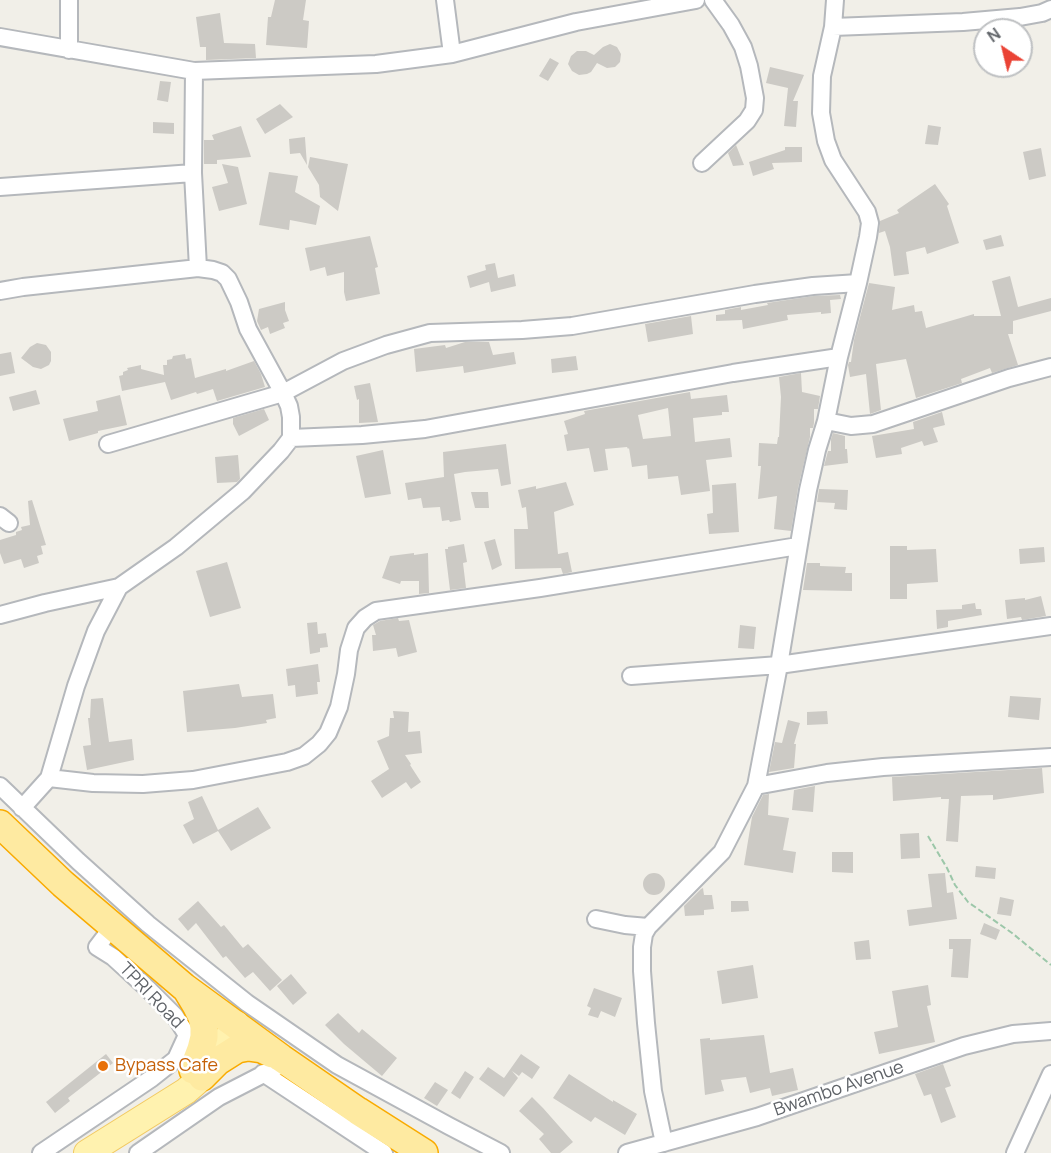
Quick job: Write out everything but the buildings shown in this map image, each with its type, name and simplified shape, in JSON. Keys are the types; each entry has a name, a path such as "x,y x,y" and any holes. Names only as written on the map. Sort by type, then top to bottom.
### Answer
{"highway":[{"path":"0,824 63,884 184,987 231,1020 277,1064 424,1153"},
{"path":"184,987 196,1005 204,1027 197,1073"},
{"path":"197,1073 237,1049 248,1047 262,1049 277,1064"}],"main road":[{"path":"87,1153 140,1120 197,1073 231,1020"}],"street":[{"path":"69,0 69,50"},
{"path":"445,0 452,54"},
{"path":"0,37 194,71 376,64 452,54 576,22 696,0"},
{"path":"702,163 747,122 754,110 755,98 743,47 713,0"},
{"path":"664,1143 653,1092 645,1012 642,947 644,934 648,927 722,852 756,786 808,490 826,421 870,223 867,212 833,160 826,141 821,113 822,76 833,27 835,0"},
{"path":"833,27 963,22 1020,17 1051,9"},
{"path":"194,71 193,174 198,268"},
{"path":"0,187 193,174"},
{"path":"0,291 198,268 222,273 228,279 248,329 283,393 291,417 291,438 243,491 176,547 119,587 0,615"},
{"path":"108,444 283,393 343,361 386,345 430,333 572,326 754,294 858,283"},
{"path":"291,438 363,435 425,429 733,373 839,357"},
{"path":"826,421 851,426 873,424 1009,378 1051,367"},
{"path":"49,778 93,783 143,784 193,780 287,762 304,756 328,733 339,707 349,650 356,628 364,618 375,611 540,588 798,546"},
{"path":"22,808 49,778 76,686 96,631 119,587"},
{"path":"631,676 779,665 1051,626"},
{"path":"756,786 883,767 1051,758"},
{"path":"0,786 148,924 247,1003 336,1065 501,1153"},
{"path":"596,919 648,927"},
{"name":"TPRI Road","path":"41,1153 152,1078 176,1059 187,1035 175,1016 149,990 113,957 97,947 113,926"},
{"name":"Bwambo Avenue","path":"627,1153 757,1117 964,1046 1013,1034 1051,1030"},
{"path":"138,1153 219,1097 277,1064 384,1153"},
{"path":"1015,1153 1051,1074"}],"path":[{"path":"928,836 954,885 968,902 1012,933 1051,965"}],"place":[{"name":"Bypass Cafe","path":"103,1066"}]}
